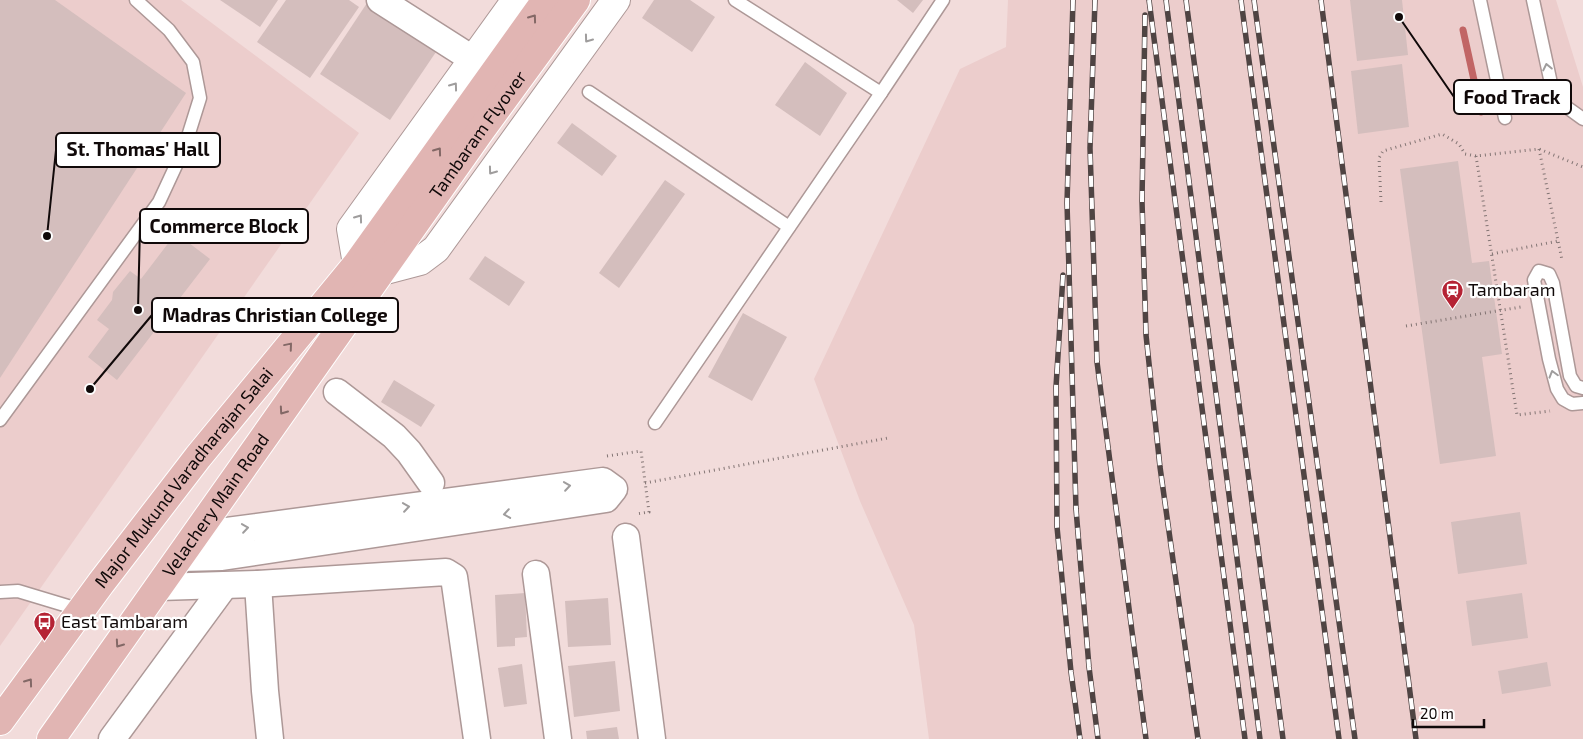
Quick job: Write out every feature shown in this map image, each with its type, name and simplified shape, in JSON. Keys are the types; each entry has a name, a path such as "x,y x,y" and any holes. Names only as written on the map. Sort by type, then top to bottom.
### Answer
{"main road":[{"name":"Tambaram Flyover","path":"370,267 421,195 546,0"},
{"name":"Tambaram Flyover","path":"421,195 576,0"},
{"name":"Velachery Main Road","path":"51,739 180,558 370,267"},
{"name":"Major Mukund Varadharajan Salai","path":"0,721 81,610 198,457 370,267"}],"street":[{"path":"380,0 474,60"},
{"path":"516,0 351,228 370,267 420,261 436,249 616,0"},
{"path":"337,392 394,436 409,452 431,483"},
{"path":"180,558 222,557 606,499 614,489 603,481 196,534"},
{"path":"626,537 652,739"},
{"path":"159,588 258,584 446,572 454,578 477,739"},
{"path":"536,574 558,739"},
{"path":"258,584 270,739"},
{"path":"112,739 225,585"}],"lane":[{"path":"0,420 159,202 185,146 200,98 193,62 169,30 136,0"},
{"path":"735,0 881,93"},
{"path":"655,423 944,0"},
{"path":"1480,0 1505,118"},
{"path":"1533,0 1552,88 1565,106 1583,119"},
{"path":"589,92 790,227"},
{"path":"1583,388 1576,386 1570,376 1552,283 1549,274 1540,271 1534,280 1557,389 1563,399 1572,404 1583,403"},
{"path":"0,592 18,591 81,610"}],"path":[{"path":"1381,202 1380,158 1383,151 1442,134 1459,144 1465,154 1476,156 1539,148 1583,167"},
{"path":"1539,148 1562,260"},
{"path":"1476,156 1517,415"},
{"path":"1492,254 1558,241"},
{"path":"1406,326 1539,304"},
{"path":"646,483 888,438"}],"shaded area":[{"path":"0,0 181,0 359,133 0,646"},
{"path":"1008,0 1556,0 1583,87 1583,739 929,739 914,625 860,501 814,379 960,69 1006,47"}],"building":[{"path":"0,0 55,0 186,93 0,378"},
{"path":"220,0 278,0 260,27"},
{"path":"286,0 349,0 359,7 310,78 257,42"},
{"path":"369,0 440,46 390,120 320,74"},
{"path":"654,0 690,0 715,17 692,52 642,18"},
{"path":"897,0 923,0 913,13"},
{"path":"1350,0 1402,0 1408,55 1357,61"},
{"path":"805,62 847,93 820,136 775,105"},
{"path":"1402,64 1409,127 1358,134 1351,71"},
{"path":"572,123 617,156 602,176 557,143"},
{"path":"1458,161 1472,263 1489,261 1502,354 1482,357 1496,456 1440,464 1400,169"},
{"path":"665,180 685,194 619,288 599,273"},
{"path":"176,233 210,259 117,380 88,357 109,329 97,320 112,300 113,292 130,271 141,279"},
{"path":"485,256 525,282 509,306 469,279"},
{"path":"743,313 787,337 752,401 708,377"},
{"path":"394,380 435,405 421,427 381,402"},
{"path":"1520,512 1527,564 1458,574 1451,522"},
{"path":"525,593 527,637 515,638 515,646 497,647 495,595"},
{"path":"1522,593 1528,638 1472,646 1466,601"},
{"path":"608,598 611,645 568,647 565,601"},
{"path":"615,661 620,711 574,717 568,666"},
{"path":"1547,662 1551,686 1502,694 1498,671"},
{"path":"522,664 527,704 504,707 498,668"},
{"path":"617,727 619,739 587,739 586,731"}],"waterway":[{"path":"1463,30 1481,112"}],"railway":[{"path":"1073,0 1067,203 1076,509 1089,667 1098,739"},
{"path":"1095,0 1090,148 1097,362 1146,739"},
{"path":"1149,0 1245,739"},
{"path":"1166,0 1260,739"},
{"path":"1186,0 1283,739"},
{"path":"1241,0 1339,739"},
{"path":"1254,0 1355,739"},
{"path":"1321,0 1416,739"},
{"path":"1145,15 1142,201 1146,335 1160,467 1198,739"},
{"path":"1063,275 1056,387 1057,527 1071,672 1080,739"}],"place":[{"name":"Food Track","path":"1399,17"},
{"name":"St. Thomas' Hall","path":"47,236"},
{"name":"Tambaram","path":"1452,309"},
{"name":"Commerce Block","path":"138,310"},
{"name":"Madras Christian College","path":"90,389"},
{"name":"East Tambaram","path":"45,641"}]}
